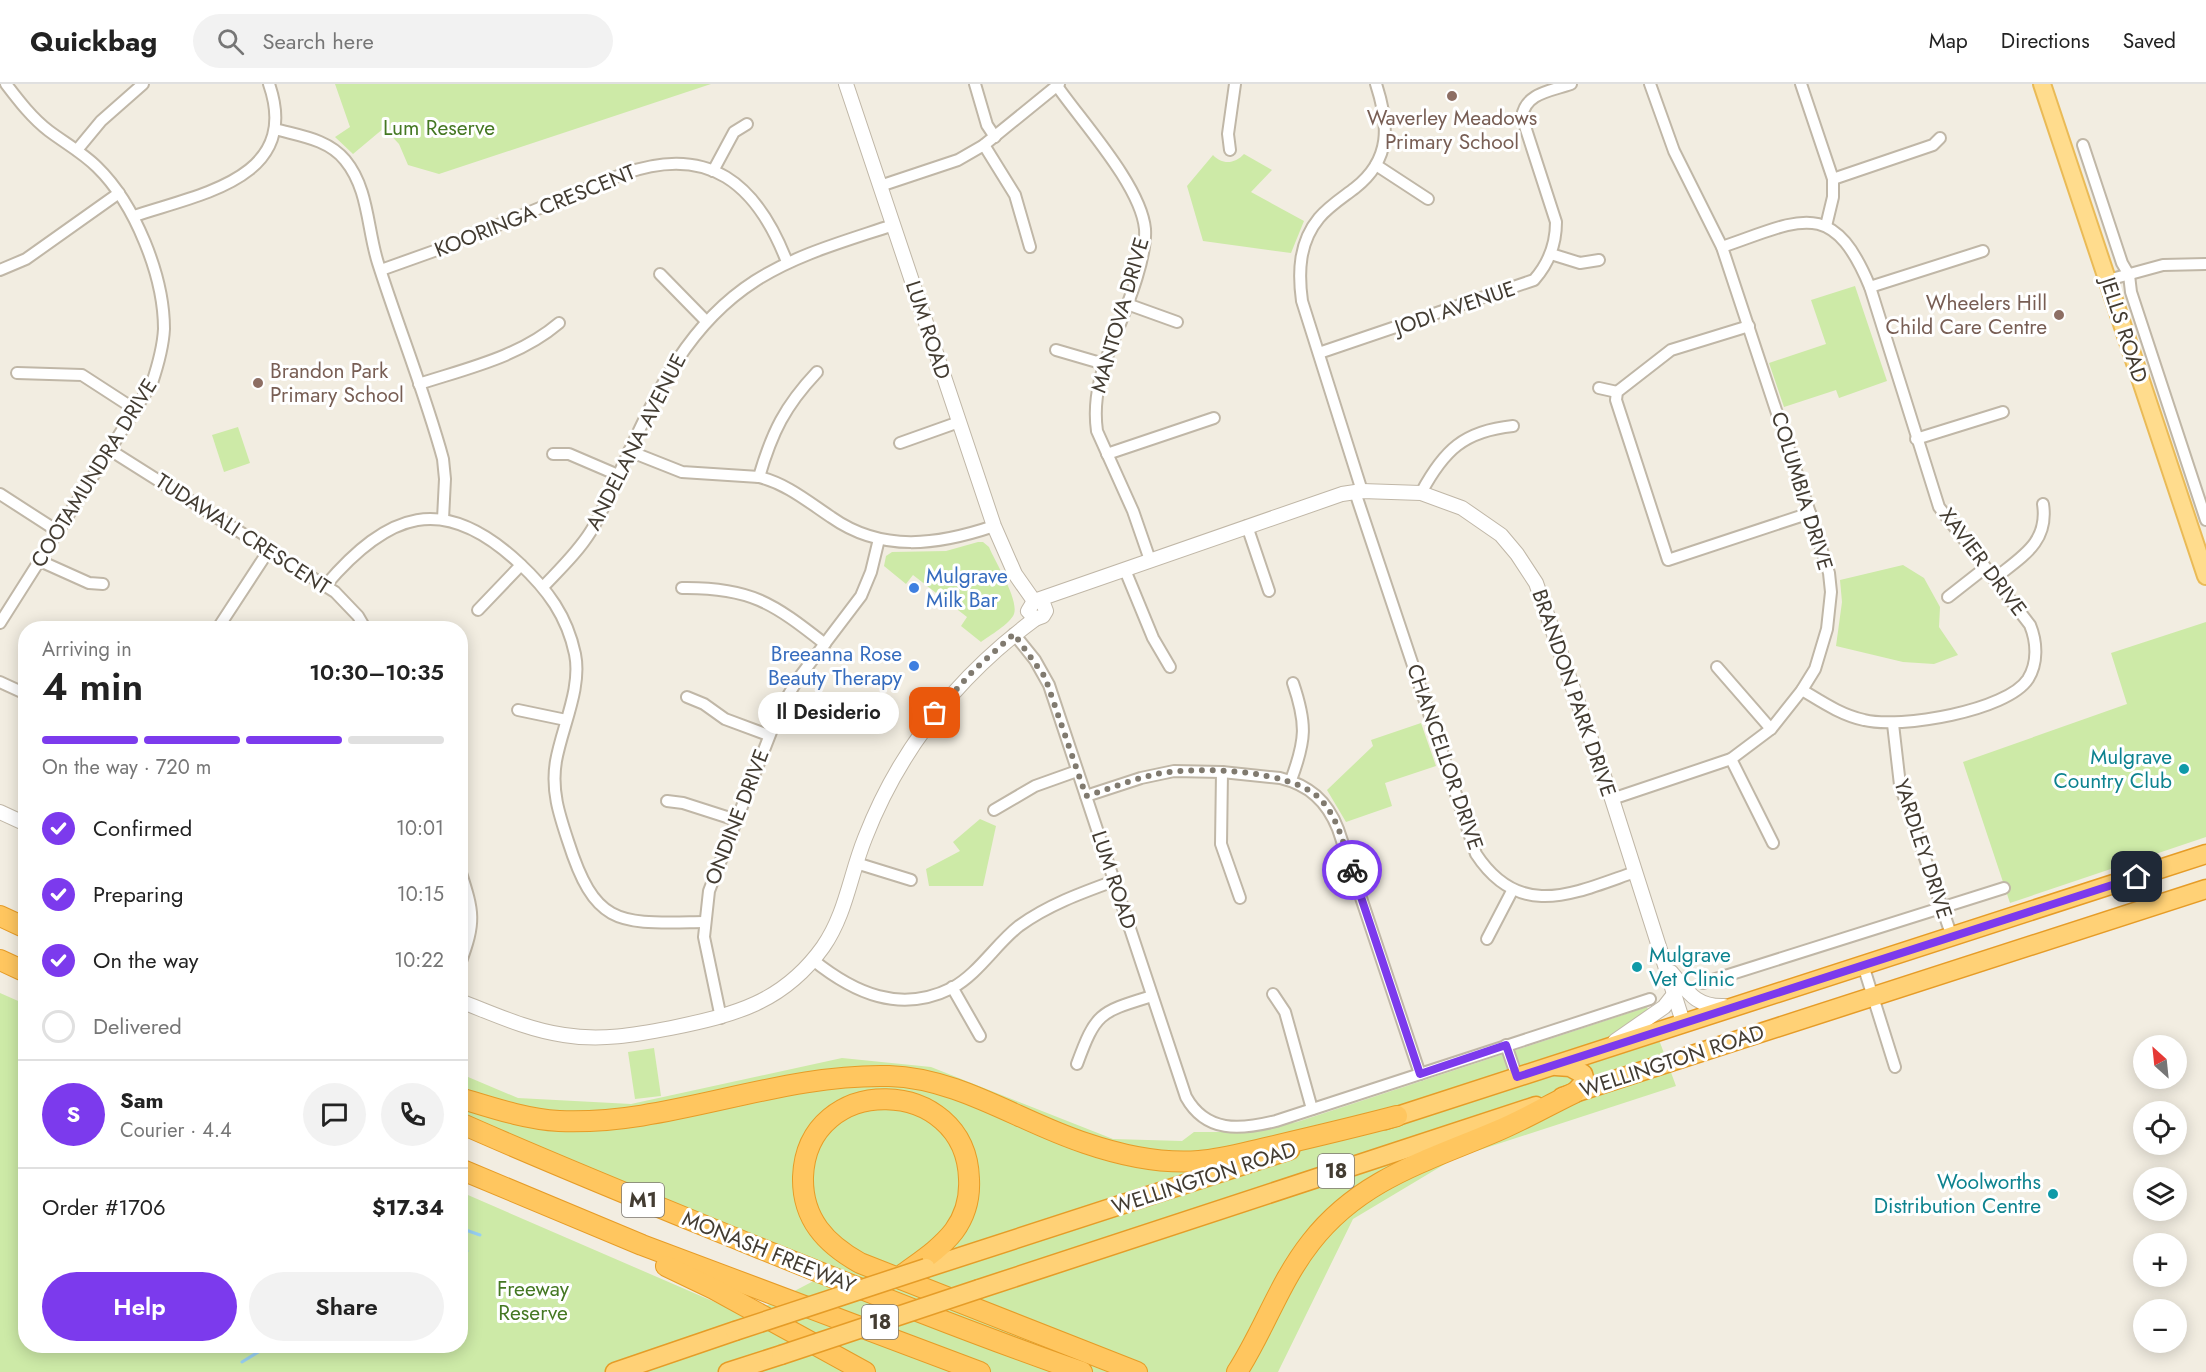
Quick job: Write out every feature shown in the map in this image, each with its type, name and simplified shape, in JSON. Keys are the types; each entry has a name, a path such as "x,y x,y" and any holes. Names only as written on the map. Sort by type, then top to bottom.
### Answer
{"highway":[{"name":"WELLINGTON ROAD","path":"921,1266 1397,1116 2206,854"},
{"name":"WELLINGTON ROAD","path":"728,1372 1574,1093 2206,889"},
{"path":"0,916 18,924"},
{"path":"0,960 18,968"},
{"path":"1683,1022 1694,1054"},
{"path":"1237,1372 1293,1267 1312,1240 1355,1199 1381,1180 1497,1131 1574,1093 1583,1085 1586,1078 1583,1074 1570,1067 1551,1065"},
{"path":"468,1101 509,1114 558,1121 603,1120 649,1114 816,1080 891,1076 927,1082 968,1095 1083,1143 1160,1160 1198,1161 1235,1155 1397,1116"},
{"path":"900,1276 921,1266 940,1247 963,1217 970,1190 965,1156 951,1130 928,1110 894,1098 861,1102 840,1111 827,1121 813,1142 805,1165 805,1202 813,1223 829,1243 860,1263 1137,1372"},
{"name":"MONASH FREEWAY","path":"468,1127 552,1164 981,1337 1082,1372"},
{"name":"MONASH FREEWAY","path":"468,1172 642,1245 980,1372"},
{"path":"483,1179 714,1289 865,1372"},
{"name":"18","path":"615,1372 900,1276"}],"main road":[{"name":"JELLS ROAD","path":"2042,84 2206,576"}],"street":[{"name":"COOTAMUNDRA DRIVE","path":"0,623 136,410 156,372 164,330 161,296 134,216 120,193 98,167 39,123 6,84"},
{"path":"76,150 101,121 143,84"},
{"path":"134,216 241,178 264,155 275,129 275,108 269,84"},
{"name":"LUM ROAD","path":"846,84 994,526 1015,574 1034,609"},
{"path":"975,84 987,124 995,137"},
{"path":"1230,150 1228,134 1235,84"},
{"name":"CHANCELLOR DRIVE","path":"1376,84 1386,114 1386,136 1376,165 1356,187 1317,219 1305,241 1298,272 1302,301 1359,491 1476,854 1485,867 1512,891"},
{"name":"JODI AVENUE","path":"1319,353 1534,280 1544,269 1551,254 1556,236 1556,222 1522,117 1524,105 1531,97 1571,84"},
{"name":"COLUMBIA DRIVE","path":"1612,800 1731,759 1771,729 1802,690 1815,669 1827,629 1831,592 1828,573 1810,513 1722,247 1674,151 1650,84"},
{"path":"1722,247 1792,224 1826,226 1833,197 1833,179 1801,84"},
{"path":"880,186 958,160 984,146 1058,85"},
{"name":"MANTOVA DRIVE","path":"1058,85 1122,176 1142,213 1145,230 1143,249 1127,304 1104,364 1096,392 1095,417 1097,431 1133,511 1150,560"},
{"path":"713,171 734,132 747,124"},
{"path":"275,129 319,141 345,160 355,174 366,206 381,270 444,466 443,519"},
{"path":"1833,179 1933,145 1940,138"},
{"path":"2083,145 2128,275 2131,292 2206,520"},
{"path":"984,146 1015,195 1030,247"},
{"name":"KOORINGA CRESCENT","path":"381,270 427,254 642,167 683,164 713,171 741,187 755,201 775,232 788,262"},
{"path":"1376,165 1428,199"},
{"path":"0,270 26,259 120,193"},
{"name":"ANDELANA AVENUE","path":"543,586 590,533 671,366 706,321 743,289 788,262 893,225"},
{"name":"XAVIER DRIVE","path":"1802,690 1846,715 1893,724 1936,720 2000,698 2016,690 2028,679 2036,654 2035,638 2030,626 1940,507 1916,438 1870,287 1857,255 1841,236 1826,226"},
{"path":"1870,287 1983,251"},
{"path":"1551,254 1580,262 1599,260"},
{"path":"2108,280 2163,265 2206,264"},
{"path":"660,274 706,321"},
{"path":"1127,304 1177,322"},
{"path":"419,384 515,352 542,337 559,323"},
{"path":"1749,326 1671,350 1617,392 1616,400 1668,560 1810,513"},
{"path":"1056,350 1104,364"},
{"path":"759,477 771,436 782,415 817,372"},
{"path":"17,373 82,375 136,410"},
{"path":"1599,388 1617,392"},
{"path":"1916,438 2003,412"},
{"path":"1107,454 1214,418"},
{"path":"900,443 959,422"},
{"path":"1421,493 1440,461 1458,443 1487,429 1513,426"},
{"name":"TUDAWALI CRESCENT","path":"111,450 325,586 347,602 360,621"},
{"path":"629,451 682,472 759,477 797,493 855,532 879,539 909,543 940,542 994,526"},
{"path":"553,454 569,454 618,475"},
{"name":"BRANDON PARK DRIVE","path":"1034,609 1150,560 1326,499 1359,491 1421,493 1462,508 1500,535 1517,554 1536,583 1612,800 1683,1022"},
{"path":"0,494 59,532"},
{"path":"1994,579 2032,547 2040,535 2045,520 2043,504"},
{"path":"325,586 360,548 379,534 408,522 443,519 481,532 521,565 543,586 560,611 575,653 577,674 555,770 555,800 576,868 591,897 609,912 634,921 704,922"},
{"path":"1248,526 1269,591"},
{"name":"ONDINE DRIVE","path":"721,1018 705,946 704,922 709,891 768,735 792,688 865,589 879,539"},
{"path":"223,621 269,550"},
{"path":"40,561 89,583 103,584"},
{"path":"478,610 521,565"},
{"path":"1948,597 1985,568"},
{"path":"1125,570 1153,638 1170,667"},
{"path":"682,588 725,590 755,597 781,610 825,644"},
{"path":"468,1004 538,1029 586,1038 625,1037 721,1018 749,1008 775,994 813,960 839,918 856,862 879,805 917,737 960,685 1014,634 1034,609"},
{"name":"LUM ROAD","path":"1014,634 1045,677 1186,1097 1197,1113 1213,1124 1228,1128 1248,1127 1312,1109"},
{"path":"1717,667 1771,729"},
{"path":"0,682 18,690"},
{"path":"1292,780 1303,747 1305,726 1293,683"},
{"path":"687,697 699,701 726,719 768,735"},
{"path":"518,710 566,720"},
{"name":"YARDLEY DRIVE","path":"1893,724 1900,785 1952,937"},
{"path":"1731,759 1773,843"},
{"path":"1086,796 1157,774 1185,770 1292,780 1314,793 1333,817 1420,1074"},
{"path":"994,810 1035,786 1077,771"},
{"path":"1222,772 1221,844 1240,898"},
{"path":"667,801 683,803 736,820"},
{"path":"0,812 18,820"},
{"path":"856,862 911,880"},
{"path":"1487,939 1512,891 1536,896 1569,894 1635,872"},
{"path":"813,960 842,983 877,997 911,999 952,987 979,965 998,944 1028,920 1062,901 1114,880"},
{"path":"1703,983 2004,888"},
{"path":"468,898 473,916 468,942"},
{"path":"1863,965 1895,1067"},
{"path":"1667,968 1694,998 1707,1007 1737,1005"},
{"path":"952,987 980,1036"},
{"path":"1606,1047 1664,1007 1675,993"},
{"path":"1273,994 1285,1012 1312,1109 1650,999"},
{"path":"1077,1064 1091,1026 1100,1016 1114,1008 1152,996"},
{"path":"1506,1045 1517,1077"}],"green space":[{"name":"Lum Reserve","path":"335,84 711,84 439,174 408,165 399,144 384,128 353,154 335,137 350,127"},
{"path":"1244,154 1272,170 1251,192 1304,221 1291,253 1203,241 1187,186 1213,155 1228,162 1237,160"},
{"path":"1855,286 1887,381 1839,398 1836,390 1784,407 1769,363 1826,344 1811,300"},
{"path":"238,427 250,463 224,472 212,435"},
{"path":"983,542 989,547 1010,590 1015,607 1012,618 981,642 961,626 967,617 913,575 906,584 884,566 886,556 892,552 946,551"},
{"path":"1903,565 1924,578 1940,607 1939,627 1958,655 1934,664 1903,662 1836,646 1842,602 1840,580"},
{"path":"2206,622 2206,837 2010,903 1963,762 2127,704 2111,653"},
{"path":"1421,723 1436,766 1385,783 1392,806 1346,822 1327,790 1373,746 1371,740"},
{"path":"980,819 996,826 983,886 929,886 926,869 960,851 953,842"},
{"name":"Freeway Reserve","path":"0,993 18,1001 18,1353 468,1353 468,1195 747,1316 825,1275 468,1126 468,1077 518,1098 631,1104 842,1058 931,1067 1113,1139 1182,1141 1194,1132 1242,1132 1297,1122 1647,1007 1676,1086 1455,1158 1353,1219 1278,1372 0,1372"},
{"path":"654,1048 661,1096 635,1099 628,1052"}],"waterway":[{"path":"468,1231 480,1235"},
{"path":"242,1362 257,1353"}],"way so far":[{"path":"935,713 973,671 1014,634 1035,660 1045,677 1086,796 1141,778 1185,770 1292,780 1305,786 1328,808 1352,870"}],"place":[{"name":"Waverley Meadows Primary School","path":"1452,96"},
{"name":"Wheelers Hill Child Care Centre","path":"2059,315"},
{"name":"Brandon Park Primary School","path":"258,383"},
{"name":"Mulgrave Milk Bar","path":"914,588"},
{"name":"Breeanna Rose Beauty Therapy","path":"914,666"},
{"name":"Il Desiderio","path":"935,713"},
{"name":"Mulgrave Country Club","path":"2184,769"},
{"name":"Mulgrave Vet Clinic","path":"1637,967"},
{"name":"Woolworths Distribution Centre","path":"2053,1194"}],"route":[{"path":"1352,870 1420,1074 1506,1045 1517,1077 2137,877"}]}
